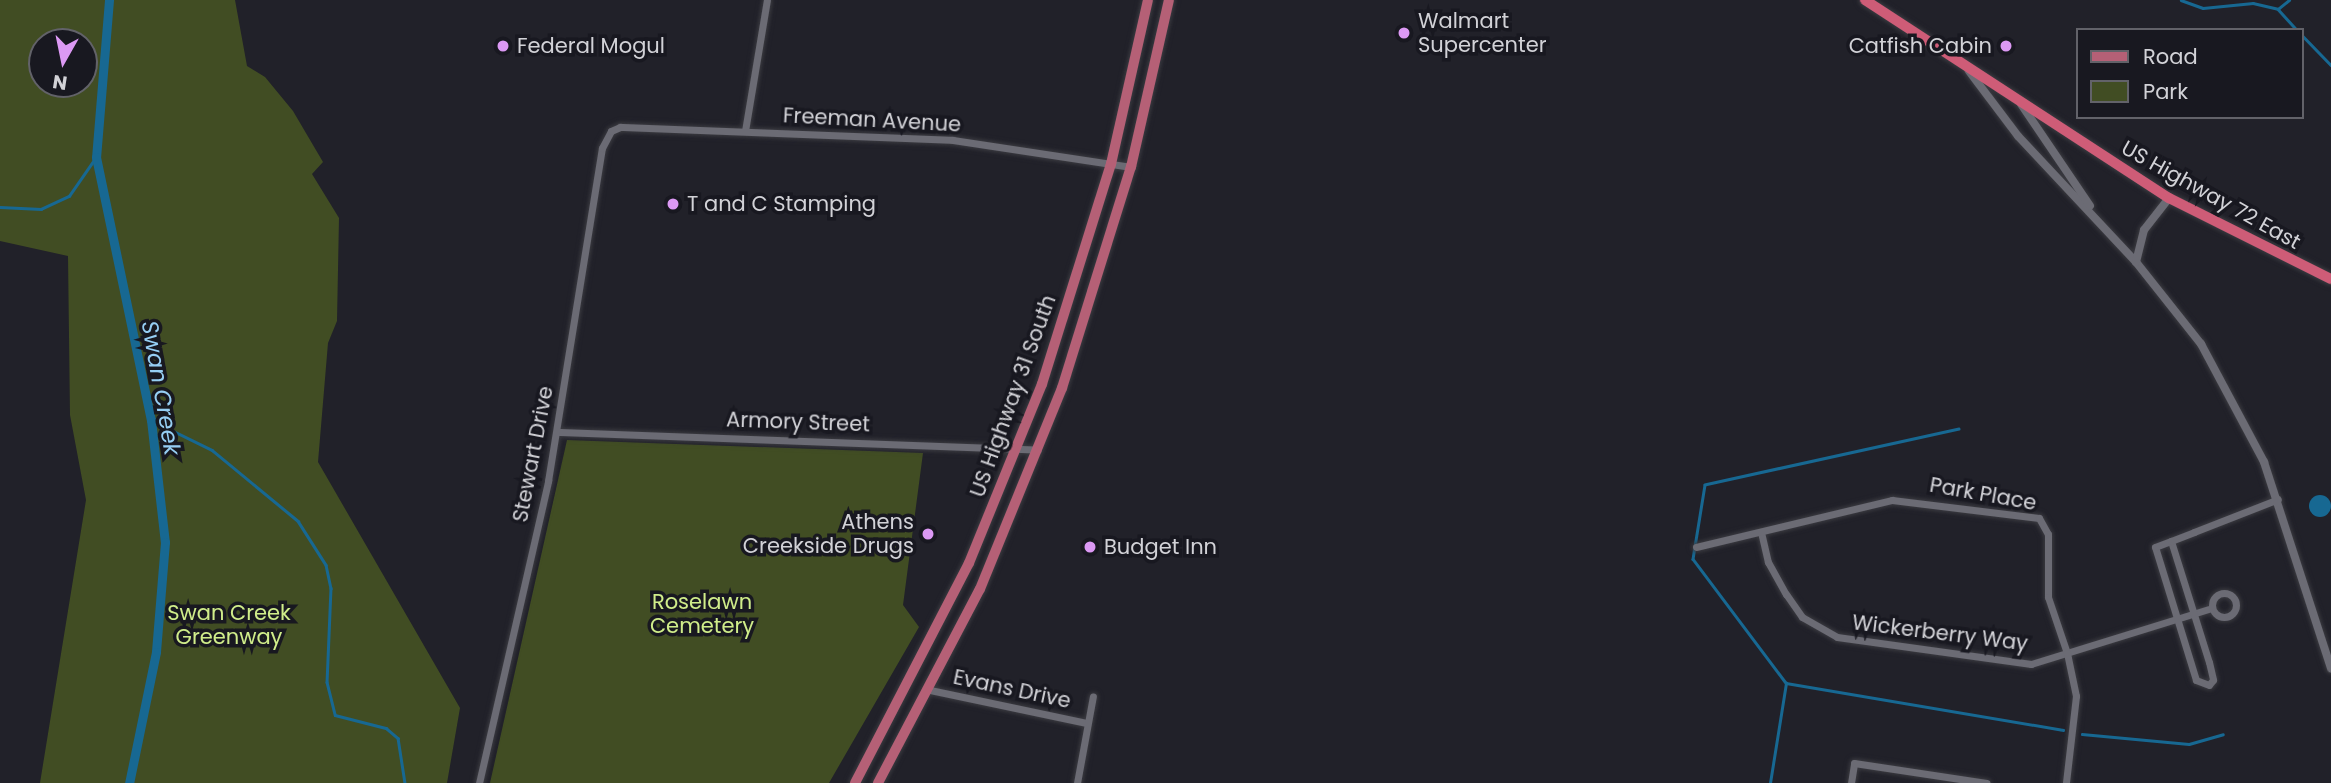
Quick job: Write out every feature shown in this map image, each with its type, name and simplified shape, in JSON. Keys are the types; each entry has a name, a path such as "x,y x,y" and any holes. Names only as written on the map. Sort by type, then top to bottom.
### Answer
{"highway":[{"name":"US Highway 72 East","path":"1865,0 1969,71 2169,198 2331,279"}],"main road":[{"name":"US Highway 31 South","path":"855,783 936,631 1017,450 1111,164 1149,0"},
{"name":"US Highway 31 South","path":"878,783 930,690 980,589 1039,450 1131,167 1169,0"}],"street":[{"path":"745,131 767,0"},
{"path":"1969,71 2018,136 2136,262 2201,344 2251,430 2278,499 2331,668"},
{"path":"2021,103 2108,232"},
{"name":"Freeman Avenue","path":"611,131 745,131 953,140 1131,167"},
{"name":"Stewart Drive","path":"480,783 557,432 602,148 611,131"},
{"path":"2136,262 2144,230 2169,198"},
{"name":"Armory Street","path":"557,432 1039,450"},
{"path":"2171,541 2209,662 2213,680 2209,685 2196,680 2155,547 2278,499"},
{"name":"Park Place","path":"1696,547 1892,500 2039,518 2048,534 2048,597 2067,653 2076,696 2066,783"},
{"name":"Wickerberry Way","path":"1761,532 1774,577 1802,617 1822,632 2031,664 2194,617 2209,609"},
{"name":"Evans Drive","path":"930,690 1087,723"},
{"path":"1077,783 1093,696"},
{"path":"1851,783 1854,763 1987,783"}],"green space":[{"name":"Swan Creek Greenway","path":"0,0 235,0 247,66 265,77 293,111 323,162 312,174 339,218 337,321 328,343 318,462 460,708 447,783 40,783 86,500 70,415 68,256 0,241"},
{"name":"Roselawn Cemetery","path":"567,440 923,453 903,605 919,627 829,783 490,783"}],"water":[{"path":"2316,495 2324,495 2331,502 2331,510 2324,517 2316,517 2309,510 2309,502"}],"waterway":[{"name":"Swan Creek","path":"109,0 96,157 151,420 165,542 156,652 129,783"},
{"path":"2181,0 2203,8 2253,3 2278,9 2295,28"},
{"path":"2278,9 2289,0"},
{"path":"2303,36 2331,65"},
{"path":"0,207 41,209 69,196 96,157"},
{"path":"151,420 212,450 298,521 326,565 331,588 327,682 335,715 386,728 398,738 405,783"},
{"path":"1959,429 1705,485 1693,559 1786,683 2063,730"},
{"path":"1770,783 1786,683"},
{"path":"2082,734 2189,744 2223,734"}],"place":[{"name":"Walmart Supercenter","path":"1404,33"},
{"name":"Federal Mogul","path":"503,46"},
{"name":"Catfish Cabin","path":"2006,46"},
{"name":"T and C Stamping","path":"673,204"},
{"name":"Athens Creekside Drugs","path":"928,534"},
{"name":"Budget Inn","path":"1090,547"}]}
